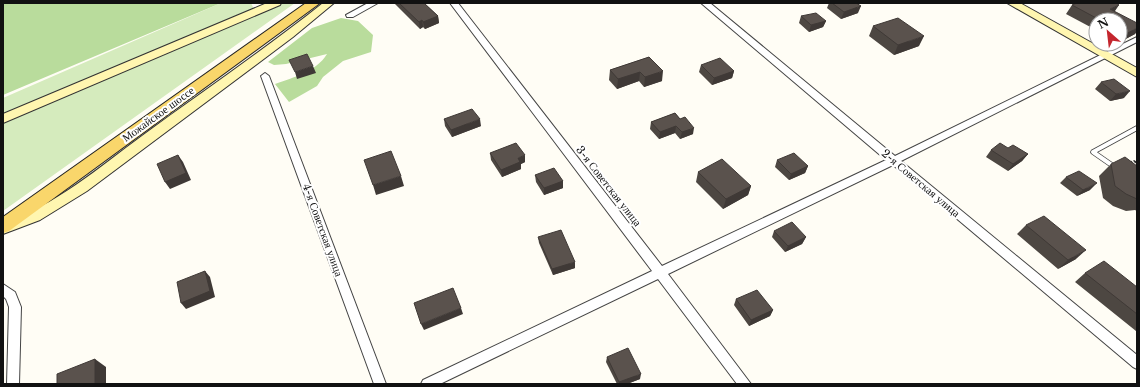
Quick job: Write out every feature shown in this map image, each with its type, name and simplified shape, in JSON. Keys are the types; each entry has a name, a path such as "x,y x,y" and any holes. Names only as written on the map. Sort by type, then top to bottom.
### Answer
{"main road":[{"path":"3,119 276,3"},
{"name":"Можайское шоссе","path":"3,215 301,3"},
{"name":"Можайское шоссе","path":"3,227 314,3"},
{"path":"3,227 32,218 82,187 289,35 329,3"},
{"path":"1012,3 1137,73"}],"street":[{"path":"350,15 374,3"},
{"name":"3-я Советская улица","path":"454,3 745,384"},
{"name":"2-я Советская улица","path":"705,3 1137,364"},
{"path":"427,384 894,160 1137,39"},
{"name":"4-я Советская улица","path":"266,76 380,384"},
{"path":"3,289 12,296 14,307 14,384"}],"lane":[{"path":"1118,169 1093,152 1137,128"}],"path":[{"path":"1118,169 1136,161"}],"green space":[{"path":"3,3 221,3 3,95"},
{"path":"221,3 251,3 254,9 3,115 3,98"},
{"path":"280,3 295,3 3,211 3,122"},
{"path":"341,18 358,21 373,35 371,52 343,61 323,77 317,86 289,102 275,84 311,70 327,54 286,64 274,65 268,62 312,28"}],"building":[{"path":"399,3 424,3 438,16 423,22 422,20 419,22"},
{"path":"832,3 856,3 861,6 844,12"},
{"path":"1077,3 1116,3 1119,5 1110,9 1116,12 1088,12 1088,14 1072,5"},
{"path":"816,13 826,21 811,25 801,16"},
{"path":"898,18 924,36 898,45 873,26"},
{"path":"1128,18 1137,23 1137,28 1128,33"},
{"path":"307,54 313,66 295,72 289,60"},
{"path":"649,57 663,71 645,77 640,72 618,79 610,70"},
{"path":"720,58 734,71 714,78 701,65"},
{"path":"1114,79 1130,91 1116,94 1101,82"},
{"path":"472,109 480,119 451,130 444,119"},
{"path":"675,113 680,119 685,117 694,128 682,132 676,126 660,132 651,122"},
{"path":"516,143 525,155 518,158 520,162 501,170 490,153"},
{"path":"1000,143 1008,148 1013,145 1028,154 1013,164 991,150"},
{"path":"391,151 401,176 373,185 364,160"},
{"path":"794,153 808,166 791,174 777,160"},
{"path":"178,155 186,173 165,182 157,164"},
{"path":"1125,157 1137,166 1137,199 1126,194 1115,186 1111,164"},
{"path":"722,159 751,186 726,199 698,172"},
{"path":"554,168 563,181 544,188 535,175"},
{"path":"1079,171 1097,183 1083,190 1066,177"},
{"path":"1044,216 1086,250 1068,260 1026,225"},
{"path":"792,222 806,237 788,246 774,231"},
{"path":"561,230 575,262 552,269 538,237"},
{"path":"1104,261 1137,287 1137,314 1085,273"},
{"path":"205,271 210,291 181,303 177,282"},
{"path":"453,288 461,308 421,324 414,303"},
{"path":"757,290 773,310 751,320 736,299"},
{"path":"628,348 641,374 619,382 607,357"},
{"path":"95,359 95,384 57,384 57,374"}]}
